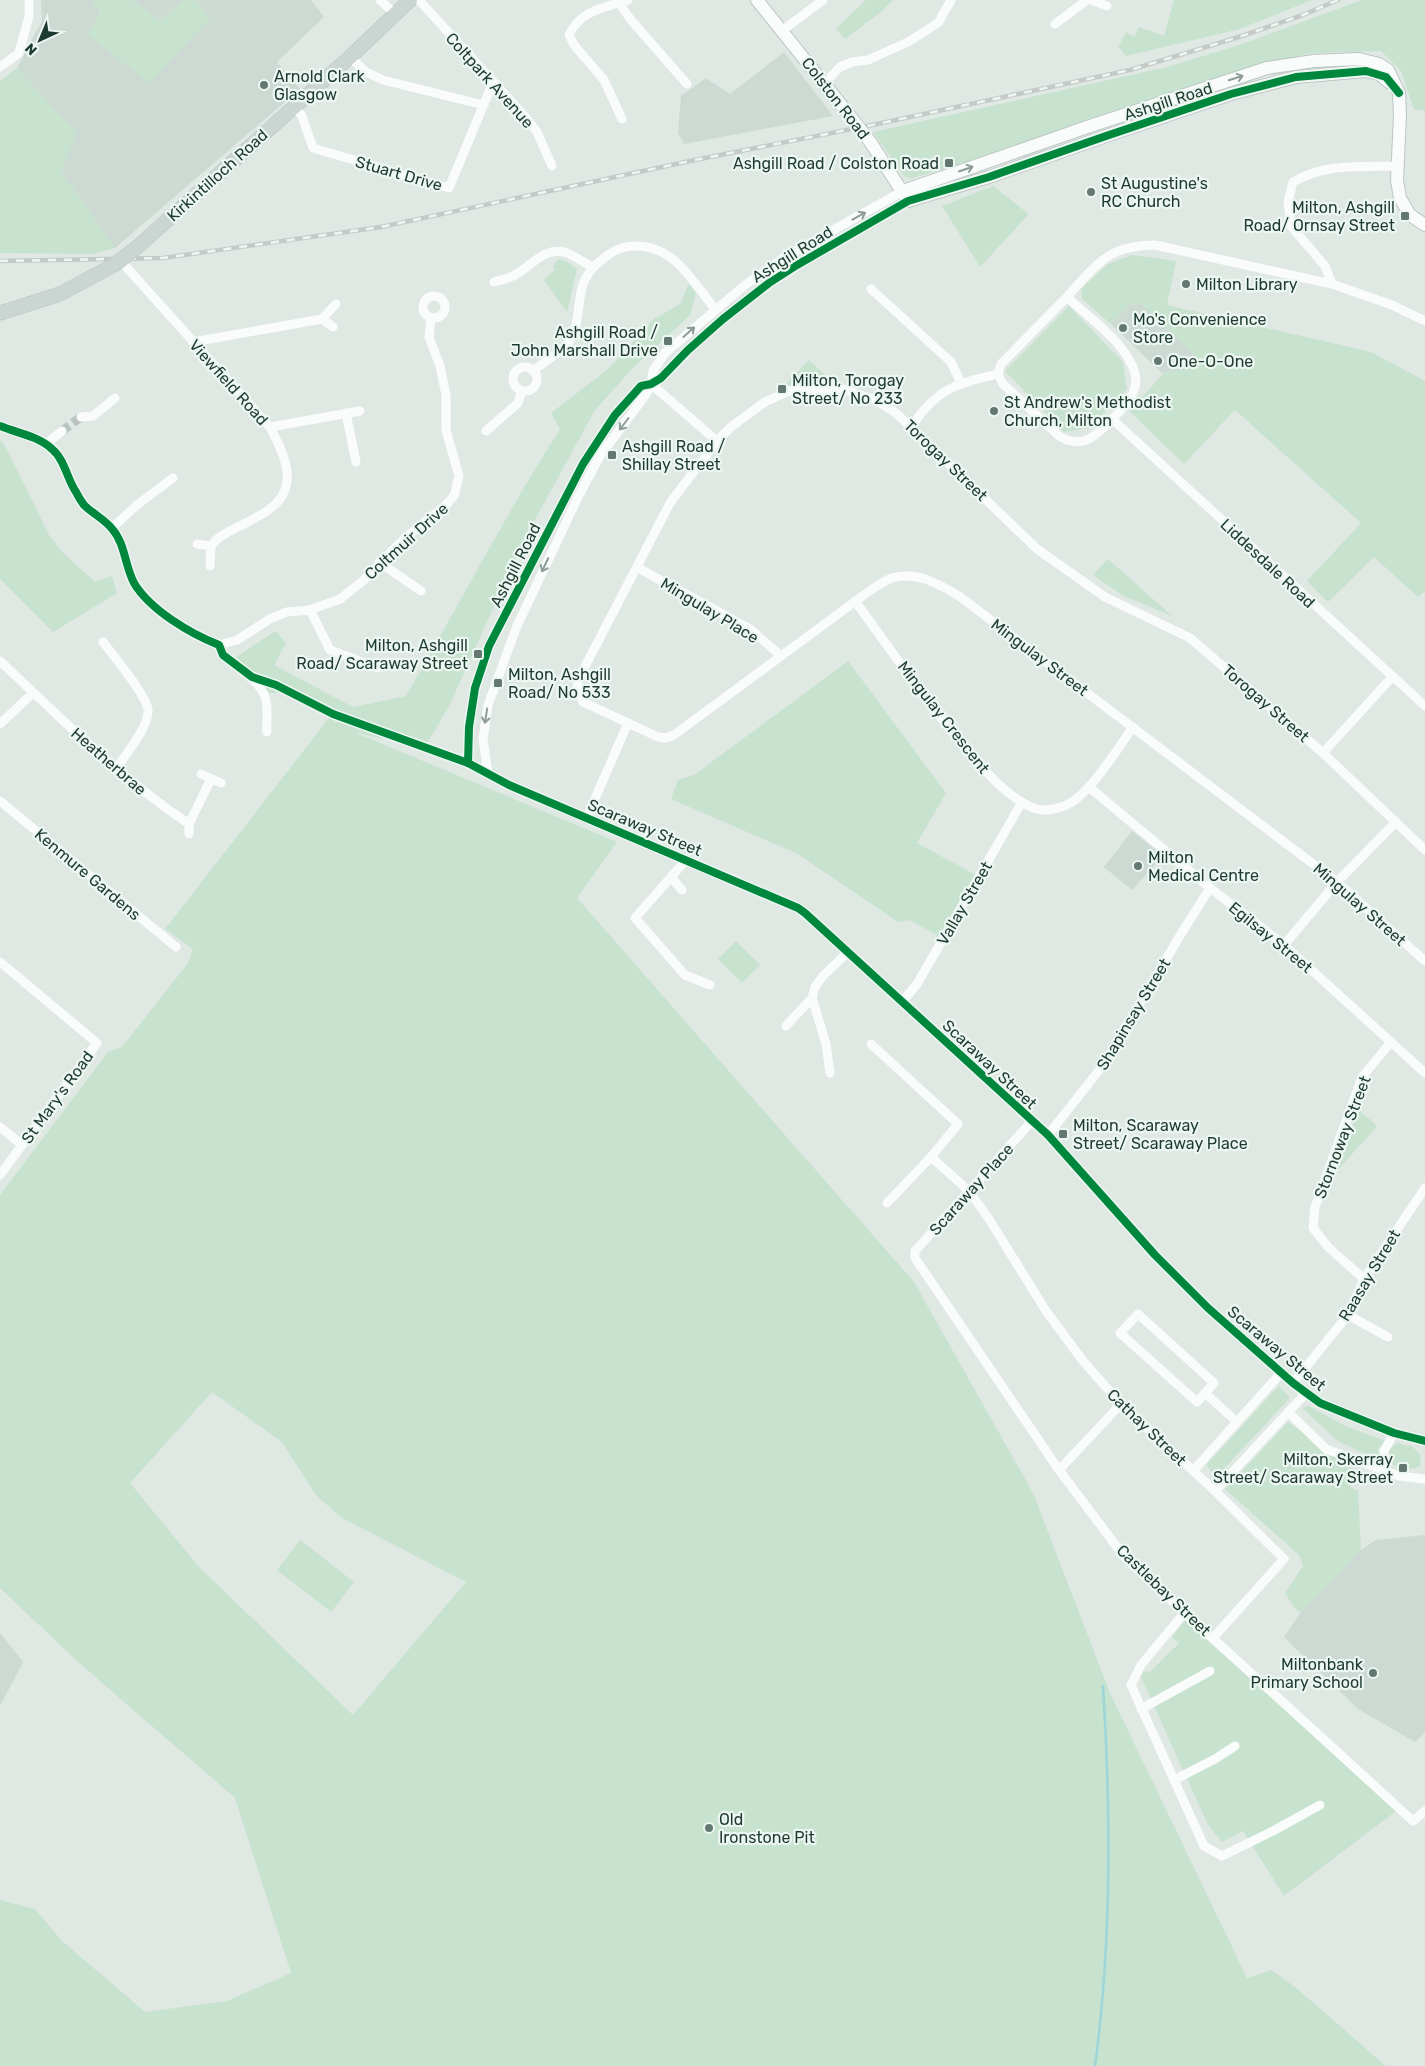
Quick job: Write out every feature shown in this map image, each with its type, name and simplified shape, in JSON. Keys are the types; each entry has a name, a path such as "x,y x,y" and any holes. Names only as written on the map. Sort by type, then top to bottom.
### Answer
{"main road":[{"name":"Kirkintilloch Road","path":"0,312 60,294 119,263 350,57 410,0"}],"street":[{"path":"0,67 19,53 29,16 29,0"},
{"path":"380,0 396,14"},
{"name":"Coltpark Avenue","path":"418,0 537,132 552,166"},
{"name":"Colston Road","path":"757,0 783,30 871,143 906,196"},
{"path":"783,30 823,0"},
{"path":"825,83 840,67 852,62 868,60 908,42 938,23 952,0"},
{"path":"1055,24 1087,0"},
{"path":"1091,0 1108,6"},
{"path":"622,119 604,80 574,45 569,35 573,27 592,10 624,1 631,20 687,84"},
{"path":"350,57 366,72 383,80 484,105"},
{"name":"Ashgill Road","path":"488,774 482,739 488,705 517,626 579,495 600,456 647,394 653,371 665,353 745,285 785,257 906,196 989,177 1231,94 1296,77 1366,71 1386,77 1399,93 1397,180 1400,198 1410,214 1425,225"},
{"name":"Stuart Drive","path":"293,106 304,120 313,148 449,188 493,82"},
{"path":"1332,284 1325,266 1291,226 1288,202 1293,182 1308,173 1335,168 1398,166"},
{"name":"Ashgill Road","path":"488,774 468,762 469,727 475,688 489,646 583,464 626,403 641,386 651,384 661,378 688,350 723,319 769,283 906,196"},
{"path":"1066,297 1117,344 1134,369 1136,384 1132,395 1112,418 1086,441 1066,441 1003,384 998,374 1001,364 1092,270 1111,253 1136,245 1155,244 1332,284 1392,305 1425,321"},
{"path":"534,371 568,343 574,332 583,285 592,267 618,249 642,246 656,248 667,253 677,262 715,309"},
{"path":"494,282 512,276 534,260 553,252 563,252 572,255 592,267"},
{"name":"Viewfield Road","path":"119,263 270,427 282,450 287,467 288,480 284,493 271,508 221,536 211,546"},
{"path":"871,289 950,362 961,383"},
{"path":"193,342 322,318 336,304"},
{"path":"322,318 333,326"},
{"name":"Coltmuir Drive","path":"220,645 237,640 287,612 310,610 340,599 363,581 379,562 405,538 446,506 454,496 458,487 459,476 446,430 446,395 440,366 429,337 431,318"},
{"path":"522,367 534,371 535,385 529,390 522,391 515,387 513,375 522,367"},
{"path":"912,426 932,399 961,383 998,374"},
{"path":"651,384 717,441"},
{"name":"Torogay Street","path":"628,723 583,702 577,688 580,675 638,568 670,503 717,441 731,427 765,402 789,391 806,388 843,389 875,400 896,412 1037,549 1105,597 1190,638 1323,754 1425,850"},
{"path":"486,431 518,403 522,391"},
{"path":"81,417 93,416 115,398"},
{"path":"270,427 360,411"},
{"path":"346,413 356,462"},
{"name":"Liddesdale Road","path":"1112,418 1425,706"},
{"path":"0,426 40,440 54,450 84,505 112,528 119,539 124,559 135,584 151,602 197,636 220,645 223,655 252,678 265,697 267,732"},
{"path":"46,444 62,431"},
{"path":"112,528 137,505 173,478"},
{"path":"197,544 211,546 210,566"},
{"path":"379,562 421,591"},
{"name":"Mingulay Place","path":"638,568 750,629 780,655"},
{"name":"Mingulay Street","path":"628,723 658,737 666,738 674,735 855,601 891,578 911,575 934,582 959,596 1337,882 1425,961"},
{"name":"Mingulay Crescent","path":"855,601 944,723 996,783 1032,808 1045,811 1066,806 1089,787 1133,728"},
{"path":"310,610 330,650 378,668"},
{"path":"103,647 144,698 148,710 145,724 116,769"},
{"name":"Heatherbrae","path":"0,661 116,769 189,829 211,779"},
{"path":"1323,754 1392,677"},
{"path":"0,724 33,692"},
{"path":"587,817 628,723"},
{"path":"201,774 221,783"},
{"name":"Scaraway Street","path":"488,774 798,908 1048,1134 1155,1255 1208,1308 1281,1373 1320,1403 1394,1433 1425,1441"},
{"name":"Egilsay Street","path":"1089,787 1210,888 1284,945 1425,1073"},
{"name":"Kenmure Gardens","path":"0,802 176,947"},
{"name":"Vallay Street","path":"902,1002 917,984 1022,802"},
{"path":"1284,945 1337,882 1396,822"},
{"path":"686,860 635,918 685,975 710,984"},
{"path":"671,877 682,890"},
{"name":"Shapinsay Street","path":"1048,1134 1104,1064 1210,888"},
{"path":"786,1026 812,998 815,988 823,976 847,953"},
{"name":"St Mary's Road","path":"0,962 97,1043 0,1174"},
{"path":"812,998 826,1044 830,1074"},
{"name":"Stornoway Street","path":"1364,1279 1328,1247 1314,1228 1314,1207 1362,1077 1391,1042"},
{"path":"871,1044 958,1124 887,1203"},
{"name":"Scaraway Place","path":"915,1258 914,1251 1032,1121"},
{"path":"0,1127 22,1145"},
{"name":"Cathay Street","path":"931,1156 969,1191 989,1219 1046,1311 1083,1361 1121,1404 1215,1491 1284,1559 1213,1638"},
{"name":"Raasay Street","path":"1293,1383 1348,1314 1364,1279 1425,1188"},
{"name":"Castlebay Street","path":"915,1258 1059,1470 1126,1559 1413,1821 1425,1811"},
{"path":"1138,1314 1214,1383 1205,1393 1197,1402 1120,1333 1138,1314"},
{"path":"1348,1314 1388,1337"},
{"path":"1193,1471 1281,1373"},
{"path":"1215,1491 1307,1392"},
{"path":"1205,1393 1237,1422"},
{"path":"1059,1470 1121,1404"},
{"path":"1288,1412 1326,1449 1385,1471 1409,1478 1425,1480"},
{"path":"1385,1471 1384,1451 1394,1433"},
{"path":"1185,1612 1141,1665 1131,1686 1204,1846 1222,1856 1274,1832 1320,1805"},
{"path":"1141,1709 1210,1671"},
{"path":"1174,1780 1215,1759 1235,1746"}],"shaded area":[{"path":"41,0 92,0 100,14 86,34 211,18 195,0 311,0 324,17 277,62 300,89 115,248 61,171 76,133 17,68 42,21"},
{"path":"132,0 183,0 160,21"},
{"path":"784,52 833,116 684,144 678,133 681,96 706,78 730,94"},
{"path":"1141,304 1199,359 1191,369 1166,371 1163,374 1111,324 1129,305"},
{"path":"1132,831 1163,856 1132,890 1104,867"},
{"name":"Miltonbank Primary School","path":"1425,1535 1425,1733 1415,1742 1358,1709 1284,1637 1301,1612 1361,1550 1376,1540"},
{"path":"0,1633 23,1662 0,1706"}],"green space":[{"path":"92,0 132,0 160,21 183,0 195,0 211,18 149,83 86,34 100,14"},
{"path":"866,0 893,0 882,11 845,39 836,29"},
{"path":"1174,0 1312,0 1240,29 1126,56 1118,47 1126,32 1134,37 1139,27 1164,36"},
{"path":"1362,0 1425,0 1425,113 1423,110 1414,110 1401,71 1381,51 1311,53 1262,66 952,167 912,178 905,177 873,132 1167,67 1242,44"},
{"path":"17,68 77,133 61,171 115,248 92,254 0,253 0,81"},
{"path":"993,186 1029,214 980,267 942,206"},
{"path":"1132,255 1176,261 1167,305 1371,352 1425,381 1425,591 1418,597 1374,557 1328,602 1307,581 1361,523 1235,410 1184,464 1129,411 1166,371 1191,369 1199,359 1141,304 1129,305 1111,324 1082,299 1081,289 1108,264"},
{"path":"559,259 566,261 577,269 567,312 544,280 555,269 553,266"},
{"path":"689,284 696,293 690,315 633,368 595,410 525,538 449,706 425,747 356,733 617,842 577,898 914,1282 1033,1493 1110,1693 1247,1978 1271,1970 1295,1987 1386,2066 0,2066 0,1900 35,1909 62,1941 145,2012 227,2001 291,1973 235,1798 77,1661 0,1588 0,1195 108,1052 122,1047 188,963 193,949 165,929 329,718 294,693 269,693 236,657 276,631 286,643 274,665 353,707 406,696 501,528 560,429 551,413 607,370 654,319 680,304","holes":["212,1392 282,1442 315,1494 340,1517 466,1582 353,1715 199,1567 130,1483"]},
{"path":"1069,306 1123,362 1127,389 1090,428 1064,432 1005,371"},
{"path":"809,360 833,382 809,380 783,387"},
{"path":"0,440 4,444 49,535 63,553 95,582 112,576 117,593 53,632 0,579"},
{"path":"1108,559 1172,616 1122,595 1093,575"},
{"path":"848,661 946,793 917,843 976,875 940,937 910,920 898,922 798,854 671,799 678,780 694,775"},
{"path":"736,941 760,965 742,983 718,959"},
{"path":"1358,1109 1377,1126 1337,1171"},
{"path":"1279,1386 1290,1398 1216,1477 1206,1465"},
{"path":"1309,1406 1345,1426 1386,1441 1378,1449 1381,1462 1338,1441 1302,1408"},
{"path":"1288,1422 1356,1471 1350,1487 1358,1491 1361,1550 1301,1612 1294,1608 1285,1593 1303,1566 1299,1555 1225,1489"},
{"path":"1398,1443 1413,1447 1421,1456 1420,1466 1413,1469 1393,1465 1389,1457 1389,1448"},
{"path":"300,1540 354,1582 331,1612 277,1570"},
{"path":"1185,1621 1338,1756 1396,1811 1284,1896 1243,1831 1222,1842 1208,1825 1140,1675 1146,1671 1149,1673 1179,1643 1172,1637"}],"waterway":[{"path":"1095,2066 1105,1972 1107,1924 1108,1781 1103,1686"}],"tunnel":[{"path":"62,431 81,417"}],"railway":[{"path":"0,261 163,258 381,227 1130,70 1239,37 1303,15 1338,0"}],"cycle path":[{"path":"1399,93 1386,77 1366,71 1296,77 1231,94 989,177 908,201 769,283 723,319 688,350 661,378 651,384 641,386 615,415 583,464 489,646 475,688 469,727 468,763 509,785 798,908 1048,1135 1155,1255 1208,1308 1293,1383 1320,1403 1394,1433 1425,1441"},
{"path":"0,426 40,441 56,453 84,505 107,523 117,536 123,548 134,583 150,603 172,620 219,645 223,655 252,677 276,685 333,714 468,763"}],"place":[{"name":"Arnold Clark Glasgow","path":"264,85"},
{"name":"Ashgill Road / Colston Road","path":"949,163"},
{"name":"St Augustine's RC Church","path":"1091,192"},
{"name":"Milton, Ashgill Road/ Ornsay Street","path":"1405,216"},
{"name":"Milton Library","path":"1186,284"},
{"name":"Mo's Convenience Store","path":"1123,328"},
{"name":"Ashgill Road / John Marshall Drive","path":"668,341"},
{"name":"One-O-One","path":"1158,361"},
{"name":"Milton, Torogay Street/ No 233","path":"782,389"},
{"name":"St Andrew's Methodist Church, Milton","path":"994,411"},
{"name":"Ashgill Road / Shillay Street","path":"612,455"},
{"name":"Milton, Ashgill Road/ Scaraway Street","path":"478,654"},
{"name":"Milton, Ashgill Road/ No 533","path":"498,683"},
{"name":"Milton Medical Centre","path":"1138,866"},
{"name":"Milton, Scaraway Street/ Scaraway Place","path":"1063,1134"},
{"name":"Milton, Skerray Street/ Scaraway Street","path":"1403,1468"},
{"name":"Miltonbank Primary School","path":"1373,1673"},
{"name":"Old Ironstone Pit","path":"709,1828"}]}
